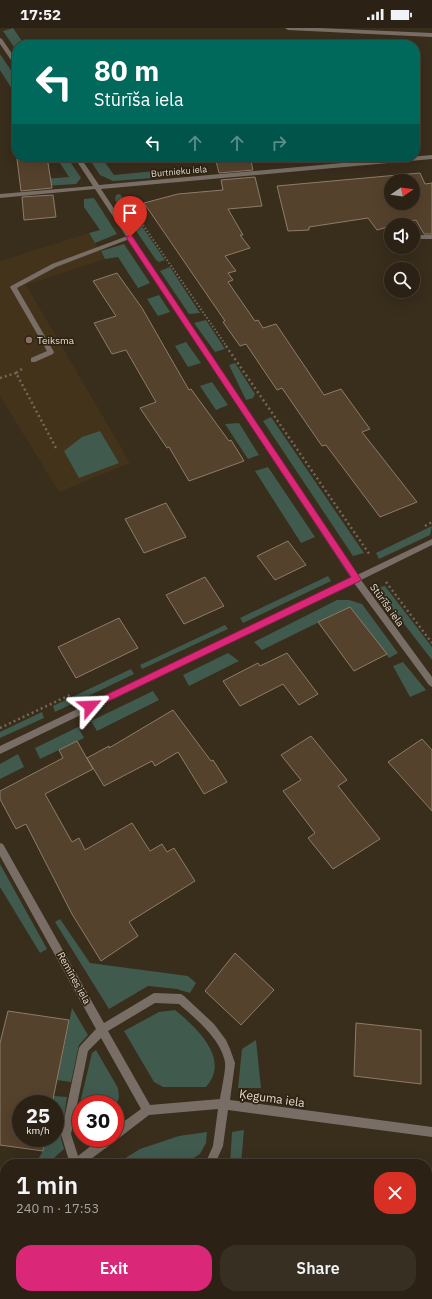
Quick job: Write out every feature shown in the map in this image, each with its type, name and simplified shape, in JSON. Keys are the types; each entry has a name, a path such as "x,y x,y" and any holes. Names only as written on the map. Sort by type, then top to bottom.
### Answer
{"street":[{"path":"288,28 432,35"},
{"path":"0,40 12,58"},
{"name":"Burtnieku iela","path":"420,158 432,157"},
{"name":"Stūrīša iela","path":"80,162 365,593 432,683"},
{"name":"Burtnieku iela","path":"0,196 376,162"},
{"path":"33,360 51,352 13,287 25,279 98,248 130,237"},
{"path":"420,237 432,237"},
{"path":"0,750 432,542"},
{"name":"Remīnes iela","path":"0,847 147,1110"},
{"path":"74,1159 66,1134 84,1048 103,1029 154,998 181,999 221,1038 228,1053 230,1063 218,1146 212,1159"},
{"name":"Ķeguma iela","path":"147,1110 223,1104 432,1132"},
{"path":"124,1127 147,1110"},
{"path":"82,1159 98,1147"}],"path":[{"path":"142,224 388,584 432,643"},
{"path":"0,378 16,373 33,360"},
{"path":"16,373 56,448"}],"shaded area":[{"name":"Teiksma","path":"89,233 105,259 26,285 130,463 59,492 0,396 0,261"}],"green space":[{"path":"13,28 21,40 12,40 12,44 3,31"},
{"path":"0,54 12,72 12,89 0,70"},
{"path":"59,162 70,162 81,178 76,184 44,186 43,179 69,177"},
{"path":"91,162 105,162 114,175 176,169 178,176 113,181 100,175"},
{"path":"120,194 165,260 159,262 156,260 115,200 116,195"},
{"path":"94,198 117,234 95,243 89,233 100,230 84,207 84,199"},
{"path":"124,244 150,283 138,288 118,257 105,259 101,251"},
{"path":"170,267 200,313 189,314 160,271"},
{"path":"159,295 170,312 158,316 147,299"},
{"path":"206,320 225,349 215,352 194,323"},
{"path":"186,342 201,363 188,367 175,346"},
{"path":"235,363 255,394 253,398 246,400 229,365"},
{"path":"212,382 228,405 216,410 200,386"},
{"path":"271,417 364,553 353,556 263,421"},
{"path":"239,423 259,455 248,459 225,424"},
{"path":"100,431 119,463 79,478 64,451 82,437"},
{"path":"268,467 315,537 301,543 255,471"},
{"path":"432,526 430,535 379,559 376,553"},
{"path":"328,576 331,581 243,623 240,618"},
{"path":"385,586 432,647 432,660 380,593 380,587"},
{"path":"337,600 349,600 362,604 398,653 389,658 350,607 262,650 254,642"},
{"path":"225,625 228,629 142,669 140,665"},
{"path":"228,653 239,661 189,686 183,675"},
{"path":"403,662 426,690 410,697 393,666"},
{"path":"131,669 134,674 55,712 53,706"},
{"path":"153,691 159,700 97,731 91,721"},
{"path":"42,712 44,718 0,738 0,732"},
{"path":"78,727 84,738 40,759 35,748"},
{"path":"18,754 24,767 0,779 0,764"},
{"path":"0,864 47,949 40,953 0,887"},
{"path":"60,919 90,963 188,976 196,983 190,993 177,989 148,986 109,1009 55,922"},
{"path":"72,1008 88,1035 79,1045 71,1082 57,1080"},
{"path":"175,1010 201,1035 213,1055 215,1066 213,1076 206,1087 163,1087 154,1082 124,1031 159,1012"},
{"path":"256,1040 261,1088 238,1088 242,1049"},
{"path":"96,1050 118,1088 119,1095 82,1095 92,1053"},
{"path":"64,1097 67,1097 64,1118"},
{"path":"244,1130 241,1159 230,1159 232,1132"},
{"path":"207,1132 206,1143 200,1154 192,1159 124,1159 140,1149 179,1136"},
{"path":"44,1147 63,1147 64,1149 53,1159 38,1159"}],"building":[{"path":"17,162 48,162 52,188 21,191"},
{"path":"216,162 251,162 253,170 219,173"},
{"path":"420,173 425,184 432,183 432,234 424,234 420,227 420,218 384,218 384,228 377,230 368,218 309,227 309,230 288,231 277,186 384,176 384,210 420,210 420,174 409,174"},
{"path":"255,177 262,206 228,209 243,235 240,235 250,248 225,256 236,271 228,273 233,280 228,282 255,321 258,320 263,328 276,324 324,395 341,389 370,429 362,432 417,502 380,517 326,445 322,446 282,388 277,390 246,344 240,346 223,322 225,321 144,203 178,194 223,190 221,180"},
{"path":"53,195 56,217 24,220 22,197"},
{"path":"117,273 142,308 189,390 191,389 229,441 231,440 244,461 189,481 169,447 167,448 140,408 156,402 126,350 112,354 94,323 116,316 93,281"},
{"path":"166,503 186,537 144,553 125,519"},
{"path":"288,541 306,565 275,580 257,556"},
{"path":"205,577 224,606 184,624 166,595"},
{"path":"350,607 387,654 354,671 318,622"},
{"path":"119,618 138,648 76,678 58,647"},
{"path":"287,653 318,694 299,705 283,684 240,706 223,681 258,663 260,666"},
{"path":"173,710 211,761 213,760 227,782 204,794 178,752 155,766 152,761 104,786 87,758 109,746 109,748"},
{"path":"311,736 347,780 338,786 380,839 333,869 308,838 315,833 283,791 301,780 281,755"},
{"path":"422,739 432,750 432,811 388,762"},
{"path":"77,741 93,769 45,794 72,842 79,838 85,850 132,823 150,851 162,844 167,852 174,848 195,881 129,922 138,936 101,961 72,914 26,824 16,829 0,799 0,791 63,758 59,750"},
{"path":"235,953 274,990 241,1025 205,991"},
{"path":"8,1011 69,1020 54,1095 12,1095 12,1147 0,1145 0,1043"},
{"path":"356,1023 421,1030 421,1084 354,1076"},
{"path":"14,1147 44,1147 43,1151"}],"place":[{"name":"Teiksma","path":"29,340"}],"route":[{"path":"90,706 356,579 130,237"}]}
